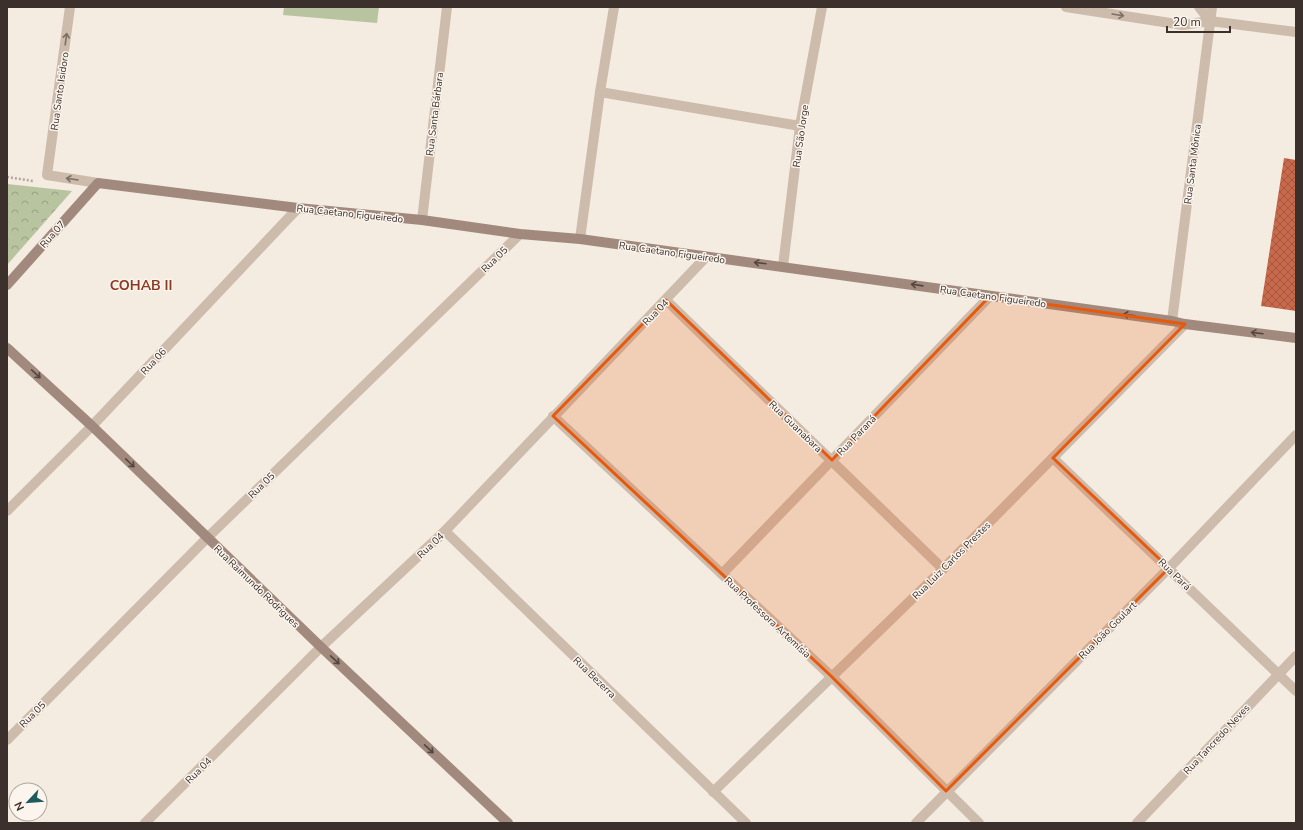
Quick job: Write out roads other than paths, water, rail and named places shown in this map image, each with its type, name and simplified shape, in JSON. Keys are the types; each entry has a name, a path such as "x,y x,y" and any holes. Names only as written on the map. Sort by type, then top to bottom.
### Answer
{"main road":[{"name":"Rua Caetano Figueiredo","path":"98,183 298,208 422,220 520,234 580,239 782,266 1185,324 1296,338"},
{"name":"Rua 07","path":"7,285 98,183"},
{"name":"Rua Raimundo Rodrigues","path":"7,348 92,426 321,647 508,823"}],"street":[{"name":"Rua Santo Isidoro","path":"47,175 70,7"},
{"name":"Rua Santa Bárbara","path":"422,220 447,7"},
{"path":"580,239 600,92 614,7"},
{"name":"Rua São Jorge","path":"782,266 800,126 822,7"},
{"path":"1066,7 1183,25 1210,21 1296,32"},
{"path":"1198,7 1210,21"},
{"name":"Rua Santa Mônica","path":"1172,321 1212,7"},
{"path":"600,92 800,126"},
{"name":"Rua Caetano Figueiredo","path":"47,175 98,183"},
{"name":"Rua 06","path":"7,512 92,426 298,208"},
{"name":"Rua 05","path":"7,740 207,538 520,234"},
{"name":"Rua 04","path":"145,823 321,647 445,531 706,257"},
{"name":"Rua Paraná","path":"722,574 990,296"},
{"name":"Rua Guanabara","path":"666,300 943,569"},
{"name":"Rua Luiz Carlos Prestes","path":"713,792 943,569 1185,324"},
{"name":"Rua Professora Artemísia","path":"554,416 831,676 979,823"},
{"name":"Rua João Goulart","path":"916,823 946,791 1169,568 1296,435"},
{"name":"Rua Pará","path":"1054,458 1296,691"},
{"name":"Rua Bezerra","path":"445,531 746,823"},
{"name":"Rua Tancredo Neves","path":"1137,823 1296,656"}],"district":[{"name":"COHAB II","path":"141,285"}]}
